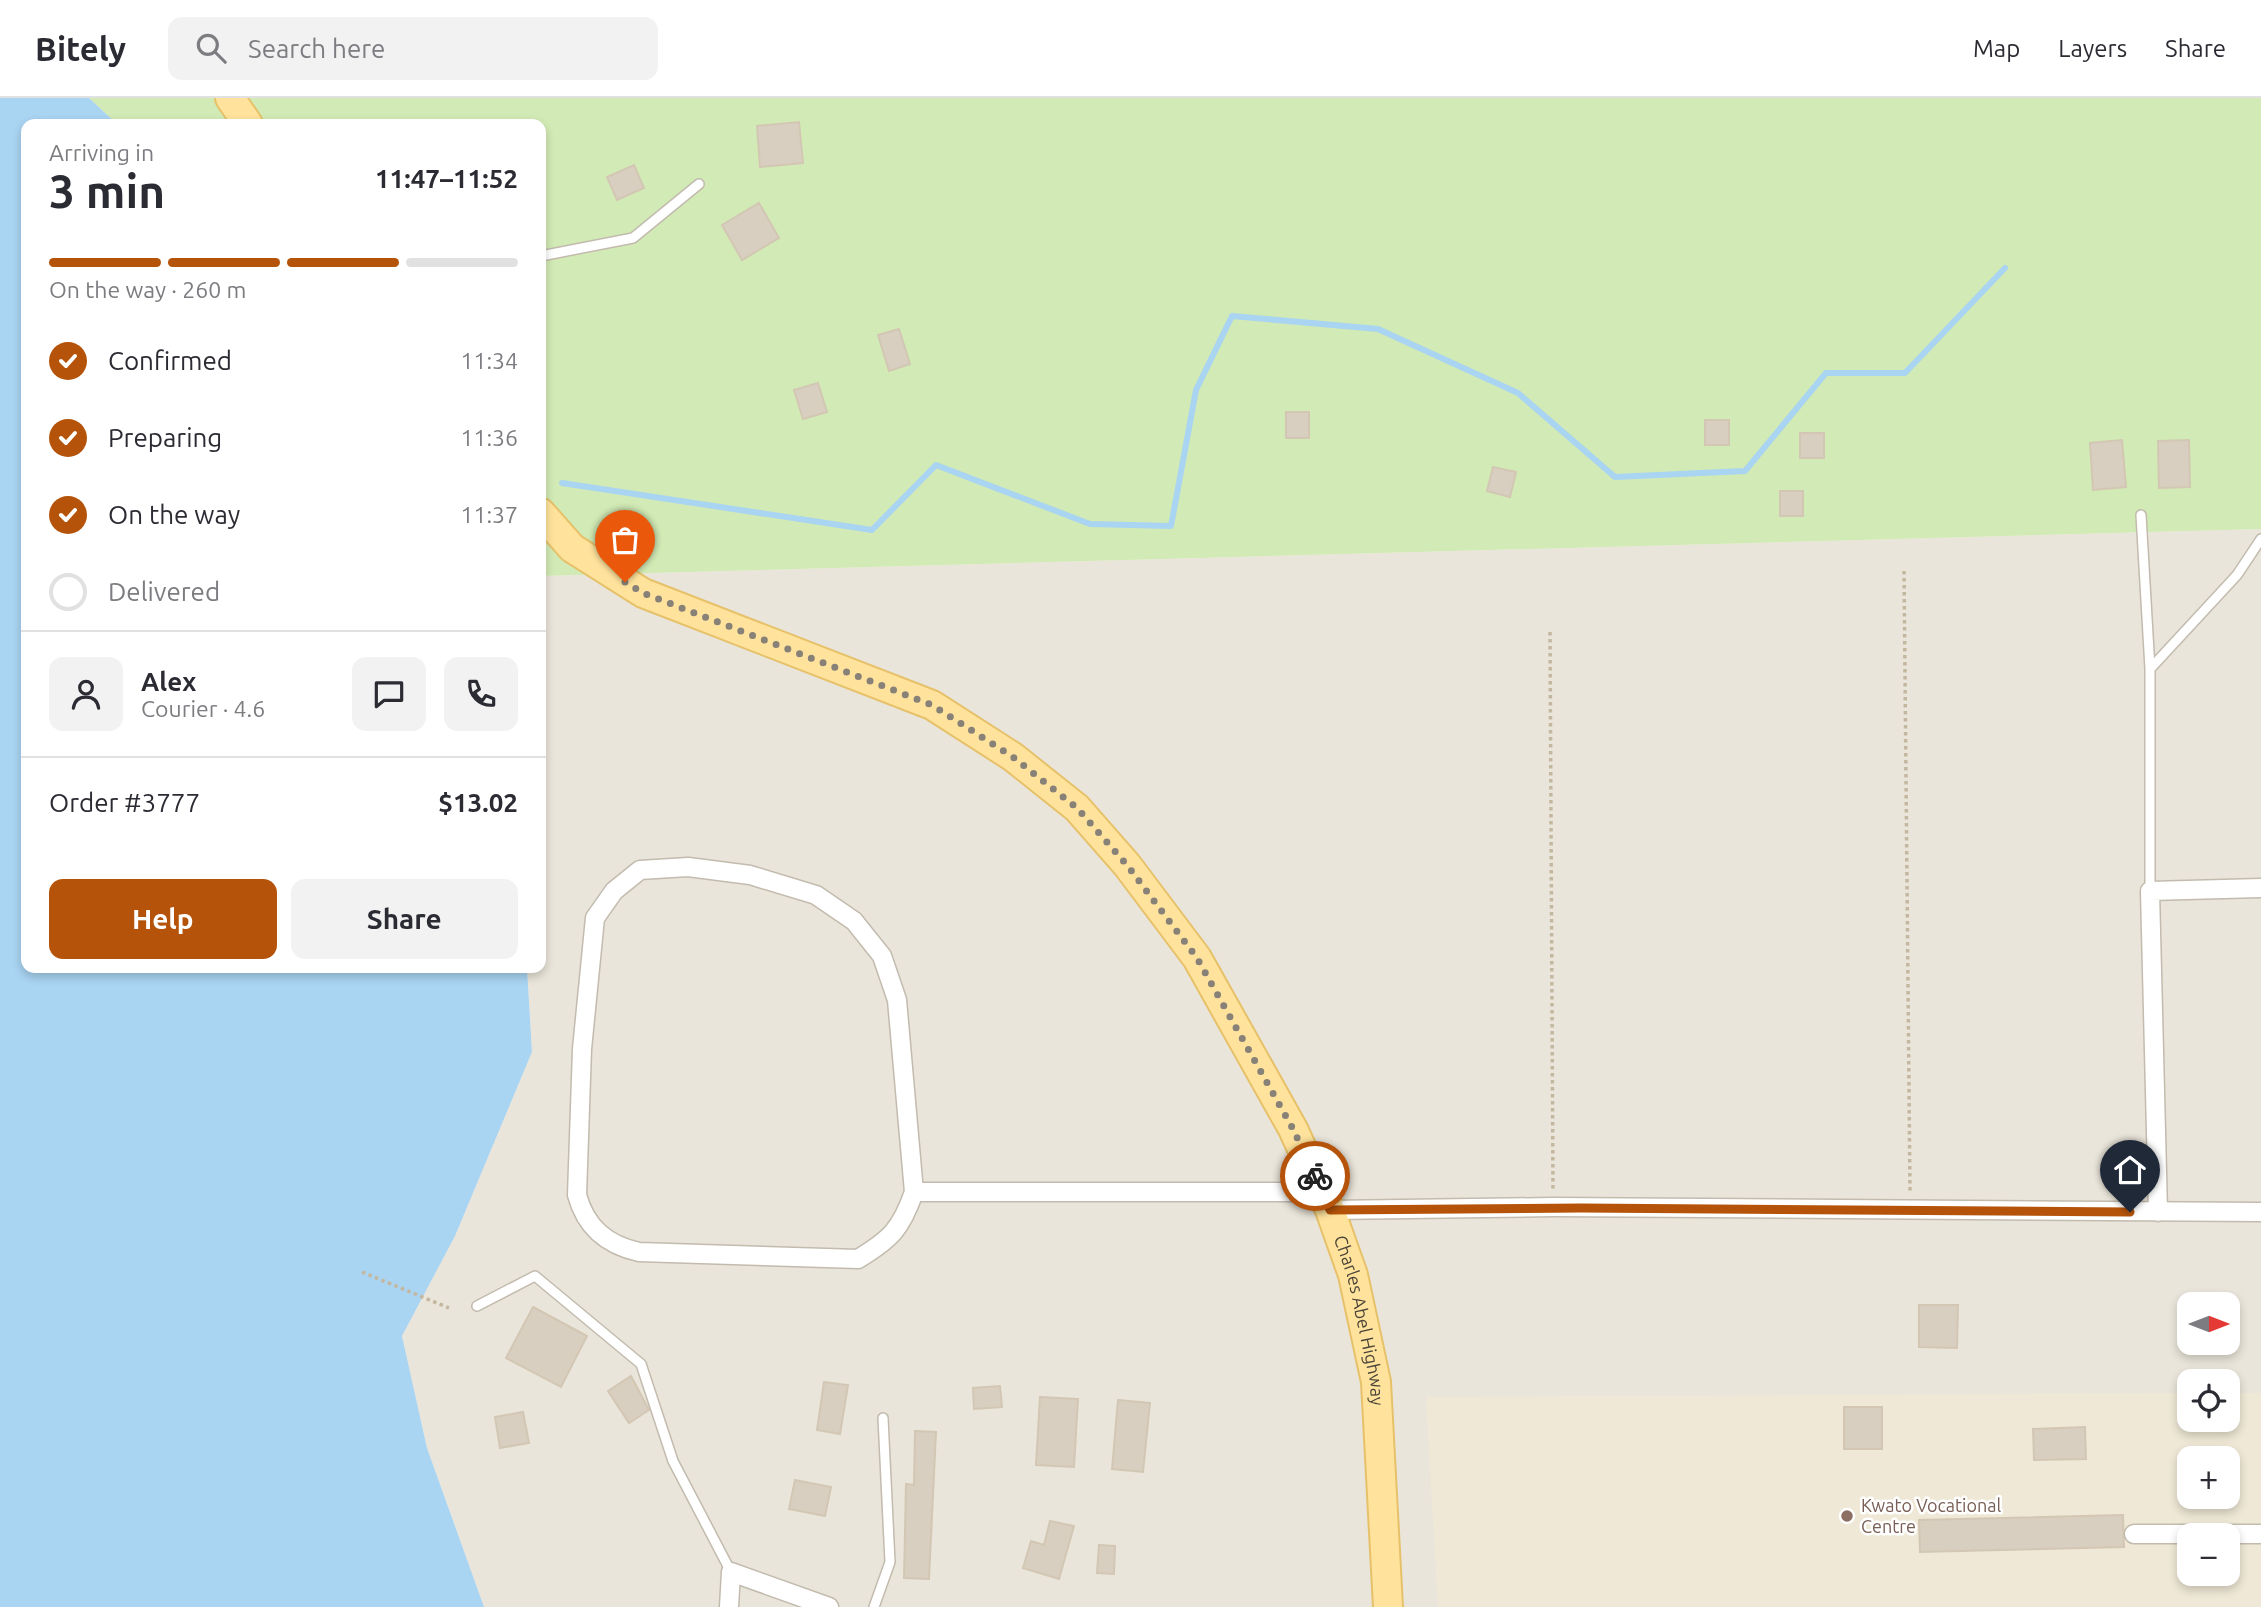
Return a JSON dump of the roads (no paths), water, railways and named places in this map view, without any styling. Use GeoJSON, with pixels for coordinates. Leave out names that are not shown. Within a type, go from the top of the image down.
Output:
{"type":"FeatureCollection","features":[{"type":"Feature","properties":{"kind":"main road"},"geometry":{"type":"LineString","coordinates":[[230,98],[245,119]]}},
{"type":"Feature","properties":{"kind":"main road","name":"Charles Abel Highway"},"geometry":{"type":"LineString","coordinates":[[546,519],[572,548],[643,593],[932,705],[1013,757],[1077,808],[1127,865],[1197,958],[1293,1129],[1326,1201],[1353,1275],[1376,1382],[1388,1607]]}},
{"type":"Feature","properties":{"kind":"street"},"geometry":{"type":"LineString","coordinates":[[688,867],[750,875],[816,895],[854,921],[882,956],[897,1000],[914,1192],[905,1219],[888,1241],[858,1259],[639,1252],[617,1247],[601,1237],[582,1213],[578,1195],[582,1049],[595,918],[614,891],[640,870],[688,867]]}},
{"type":"Feature","properties":{"kind":"street"},"geometry":{"type":"LineString","coordinates":[[2158,1212],[2150,891],[2261,888]]}},
{"type":"Feature","properties":{"kind":"street"},"geometry":{"type":"LineString","coordinates":[[914,1192],[1554,1208],[2261,1212]]}},
{"type":"Feature","properties":{"kind":"street"},"geometry":{"type":"LineString","coordinates":[[2134,1534],[2261,1534]]}},
{"type":"Feature","properties":{"kind":"street"},"geometry":{"type":"LineString","coordinates":[[729,1607],[731,1572],[829,1607]]}},
{"type":"Feature","properties":{"kind":"lane"},"geometry":{"type":"LineString","coordinates":[[546,255],[633,238],[699,184]]}},
{"type":"Feature","properties":{"kind":"lane"},"geometry":{"type":"LineString","coordinates":[[2141,515],[2150,669],[2150,891]]}},
{"type":"Feature","properties":{"kind":"lane"},"geometry":{"type":"LineString","coordinates":[[2150,669],[2237,575],[2261,539]]}},
{"type":"Feature","properties":{"kind":"lane"},"geometry":{"type":"LineString","coordinates":[[477,1306],[535,1276],[641,1364],[673,1461],[731,1572]]}},
{"type":"Feature","properties":{"kind":"lane"},"geometry":{"type":"LineString","coordinates":[[874,1607],[890,1562],[883,1418]]}},
{"type":"Feature","properties":{"kind":"water"},"geometry":{"type":"Polygon","coordinates":[[[0,98],[89,98],[112,119],[21,119],[21,973],[527,973],[532,1052],[455,1236],[402,1336],[427,1448],[484,1607],[0,1607],[0,98]]]}},
{"type":"Feature","properties":{"kind":"waterway"},"geometry":{"type":"LineString","coordinates":[[562,483],[872,530],[936,465],[1090,524],[1171,526],[1196,390],[1232,316],[1378,329],[1518,393],[1615,477],[1745,471],[1826,373],[1905,373],[2005,268]]}},
{"type":"Feature","properties":{"kind":"place","name":"Kwato Vocational Centre"},"geometry":{"type":"Point","coordinates":[1847,1516]}}]}
